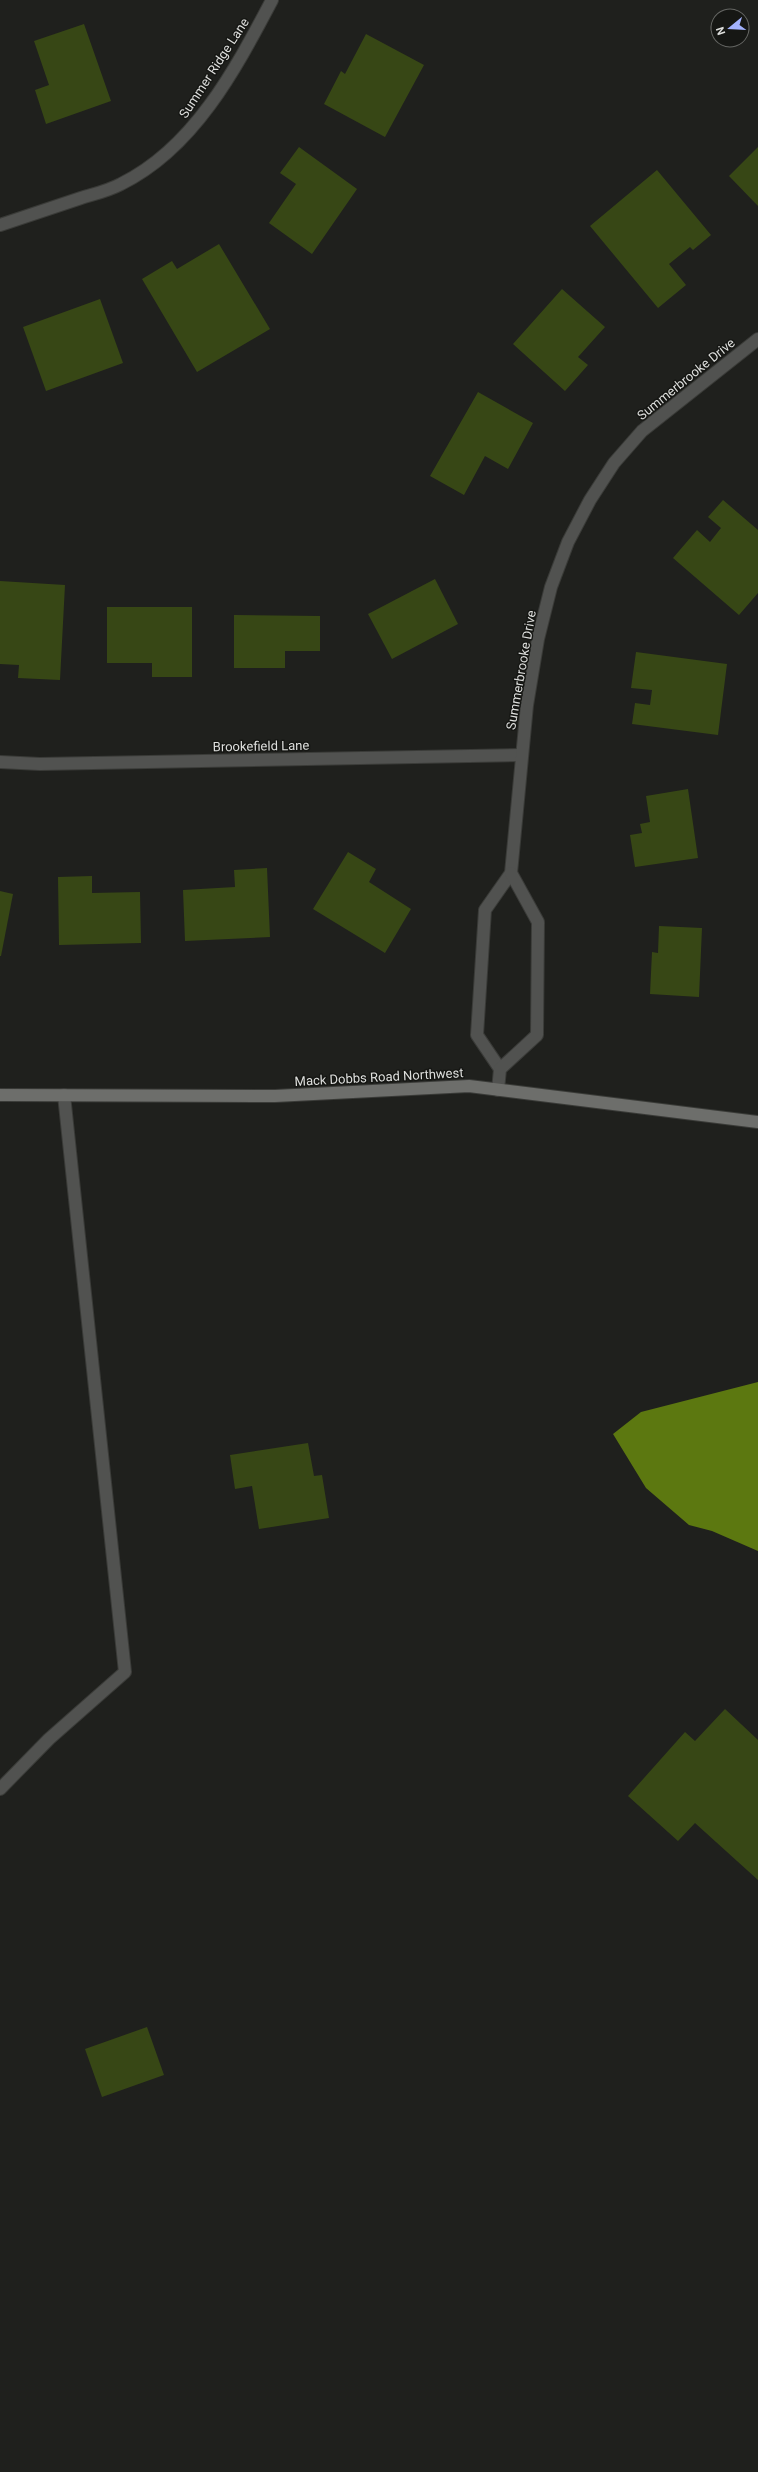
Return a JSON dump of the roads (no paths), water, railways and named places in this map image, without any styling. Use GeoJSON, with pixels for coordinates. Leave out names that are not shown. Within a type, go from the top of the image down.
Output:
{"type":"FeatureCollection","features":[{"type":"Feature","properties":{"kind":"street","name":"Summer Ridge Lane"},"geometry":{"type":"LineString","coordinates":[[0,225],[120,185],[159,160],[181,140],[202,116],[248,44],[272,0]]}},
{"type":"Feature","properties":{"kind":"street","name":"Summerbrooke Drive"},"geometry":{"type":"LineString","coordinates":[[500,1069],[477,1035],[485,910],[511,872],[522,755],[538,640],[551,587],[568,542],[590,500],[614,464],[642,431],[758,339]]}},
{"type":"Feature","properties":{"kind":"street","name":"Brookefield Lane"},"geometry":{"type":"LineString","coordinates":[[0,762],[40,764],[522,755]]}},
{"type":"Feature","properties":{"kind":"street"},"geometry":{"type":"LineString","coordinates":[[498,1090],[500,1069],[537,1036],[538,922],[511,872]]}},
{"type":"Feature","properties":{"kind":"street","name":"Mack Dobbs Road Northwest"},"geometry":{"type":"LineString","coordinates":[[0,1095],[275,1096],[470,1086],[758,1122]]}},
{"type":"Feature","properties":{"kind":"street"},"geometry":{"type":"LineString","coordinates":[[0,1789],[50,1739],[126,1672],[64,1095]]}}]}
